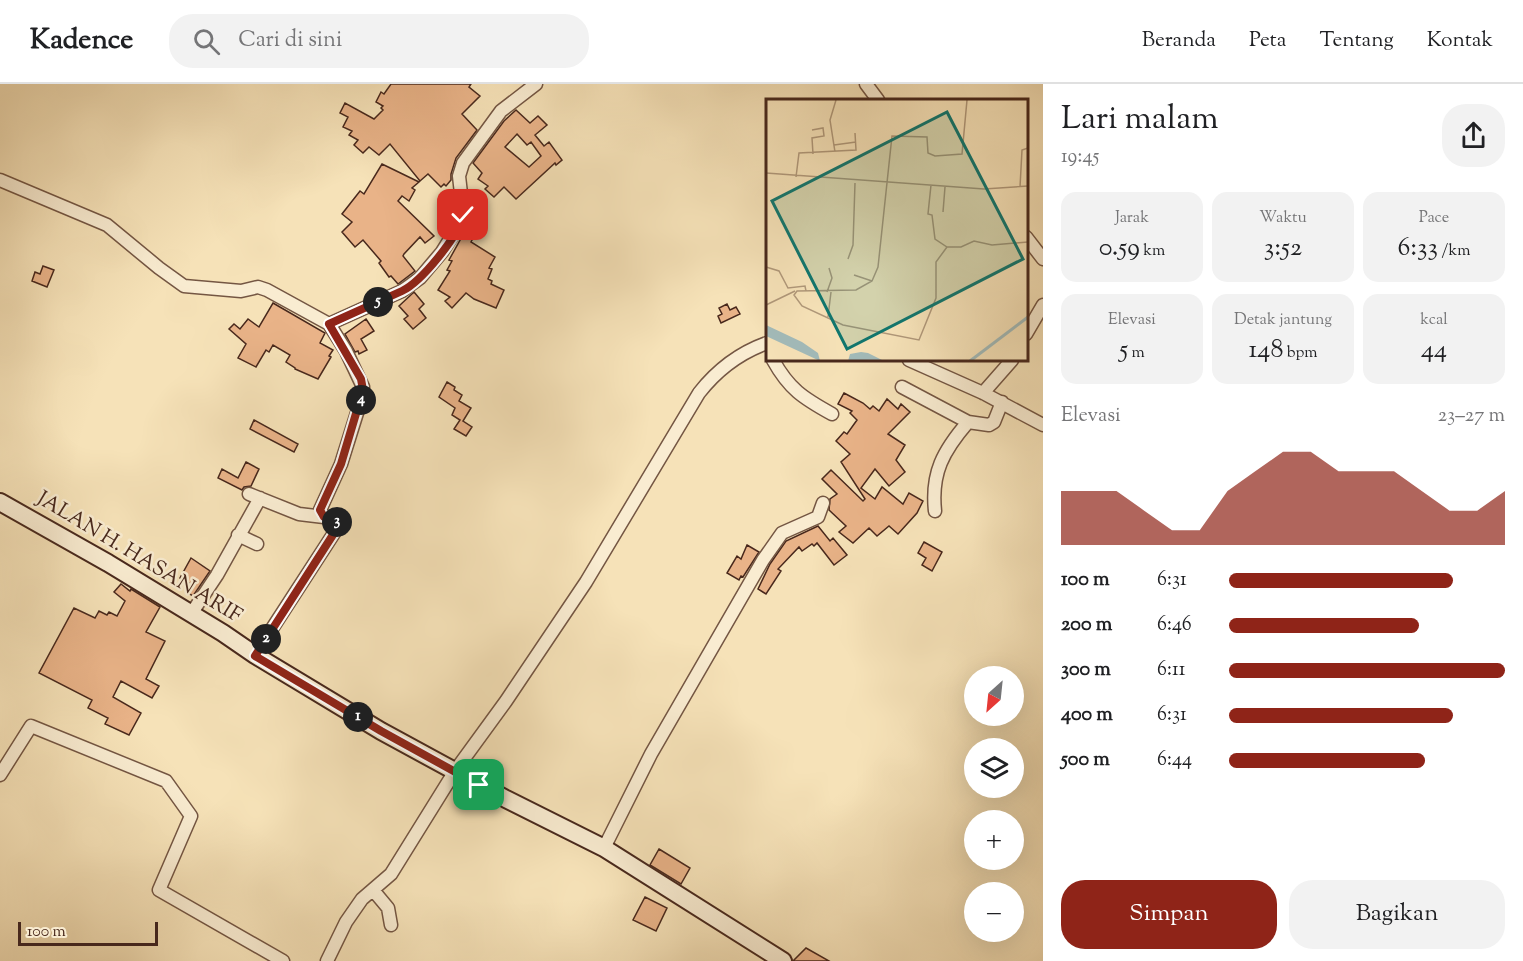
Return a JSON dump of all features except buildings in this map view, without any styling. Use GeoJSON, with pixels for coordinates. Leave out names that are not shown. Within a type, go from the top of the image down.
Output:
{"type":"FeatureCollection","features":[{"type":"Feature","properties":{"kind":"main road","name":"JALAN H. HASAN ARIF"},"geometry":{"type":"LineString","coordinates":[[0,502],[108,563],[255,656],[381,731],[479,785],[604,848],[783,961]]}},
{"type":"Feature","properties":{"kind":"street"},"geometry":{"type":"LineString","coordinates":[[329,324],[402,291],[420,278],[442,252],[462,220],[459,176],[463,163],[501,111],[536,84]]}},
{"type":"Feature","properties":{"kind":"street"},"geometry":{"type":"LineString","coordinates":[[866,84],[877,99]]}},
{"type":"Feature","properties":{"kind":"street"},"geometry":{"type":"LineString","coordinates":[[0,180],[107,225],[184,286],[241,291],[263,288],[329,324],[361,379],[363,393],[341,464],[320,510],[324,517]]}},
{"type":"Feature","properties":{"kind":"street"},"geometry":{"type":"LineString","coordinates":[[1028,240],[1043,259]]}},
{"type":"Feature","properties":{"kind":"street"},"geometry":{"type":"LineString","coordinates":[[1028,331],[1043,305]]}},
{"type":"Feature","properties":{"kind":"street"},"geometry":{"type":"LineString","coordinates":[[327,961],[346,922],[362,899],[391,874],[586,582],[699,393],[718,372],[743,353],[766,346]]}},
{"type":"Feature","properties":{"kind":"street"},"geometry":{"type":"LineString","coordinates":[[913,362],[983,393],[1001,406],[1043,425]]}},
{"type":"Feature","properties":{"kind":"street"},"geometry":{"type":"LineString","coordinates":[[983,393],[1010,362]]}},
{"type":"Feature","properties":{"kind":"street"},"geometry":{"type":"LineString","coordinates":[[774,363],[786,382],[831,414]]}},
{"type":"Feature","properties":{"kind":"street"},"geometry":{"type":"LineString","coordinates":[[902,387],[968,422],[989,425],[1001,406]]}},
{"type":"Feature","properties":{"kind":"street"},"geometry":{"type":"LineString","coordinates":[[935,511],[936,472],[945,454],[968,422]]}},
{"type":"Feature","properties":{"kind":"street"},"geometry":{"type":"LineString","coordinates":[[191,614],[217,575],[238,535],[254,496],[299,514],[324,517],[337,522],[338,527],[255,656]]}},
{"type":"Feature","properties":{"kind":"street"},"geometry":{"type":"LineString","coordinates":[[604,848],[651,754],[763,560],[782,533],[818,516],[823,503]]}},
{"type":"Feature","properties":{"kind":"street"},"geometry":{"type":"LineString","coordinates":[[238,535],[257,544]]}},
{"type":"Feature","properties":{"kind":"street"},"geometry":{"type":"LineString","coordinates":[[0,775],[31,726],[166,781],[191,816],[159,890],[283,961]]}},
{"type":"Feature","properties":{"kind":"street"},"geometry":{"type":"LineString","coordinates":[[373,890],[388,908],[391,925]]}},
{"type":"Feature","properties":{"kind":"route"},"geometry":{"type":"LineString","coordinates":[[463,215],[460,224],[442,252],[414,284],[329,324],[361,379],[363,390],[341,464],[320,510],[324,517],[337,522],[338,527],[255,656],[381,731],[479,785]]}}]}
